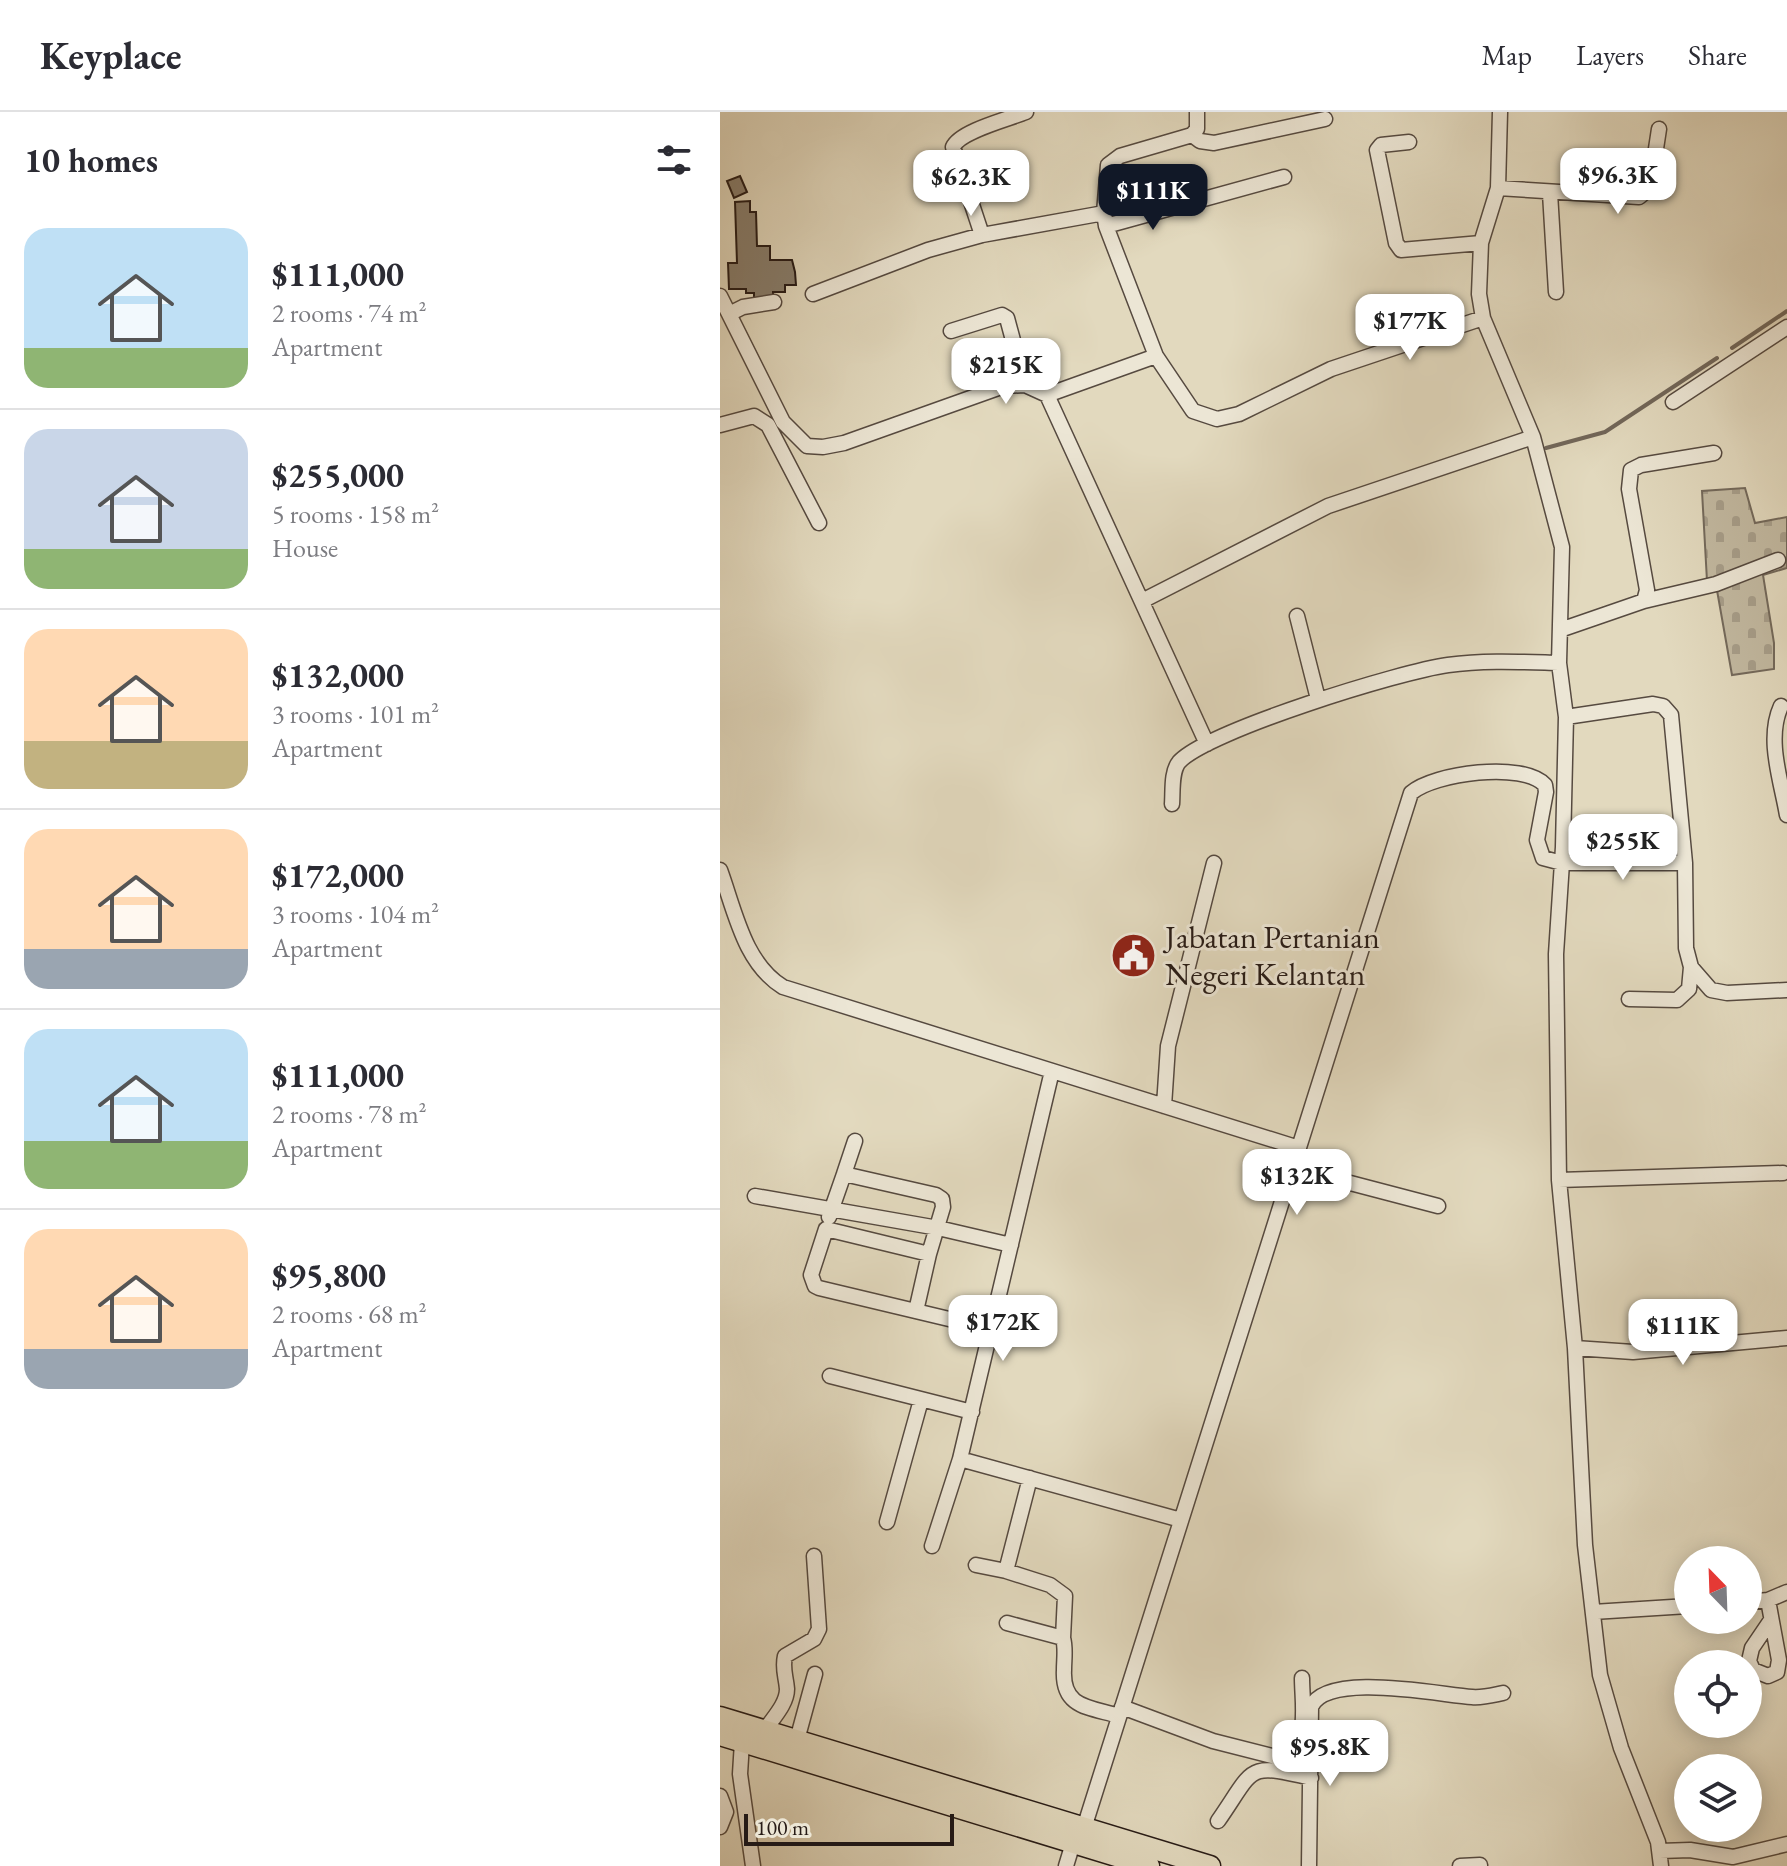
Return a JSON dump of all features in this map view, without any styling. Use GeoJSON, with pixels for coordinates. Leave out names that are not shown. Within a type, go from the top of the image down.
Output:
{"type":"FeatureCollection","features":[{"type":"Feature","properties":{"kind":"highway"},"geometry":{"type":"LineString","coordinates":[[720,1717],[1079,1835],[1149,1866]]}},
{"type":"Feature","properties":{"kind":"highway"},"geometry":{"type":"LineString","coordinates":[[720,1735],[1079,1835],[1210,1866]]}},
{"type":"Feature","properties":{"kind":"street"},"geometry":{"type":"LineString","coordinates":[[982,235],[953,147],[956,141],[968,134],[1026,112]]}},
{"type":"Feature","properties":{"kind":"street"},"geometry":{"type":"LineString","coordinates":[[1197,112],[1199,121],[1192,135],[1113,160],[1105,171],[1105,219],[1156,356],[1193,411],[1217,419],[1239,414],[1331,369],[1483,318]]}},
{"type":"Feature","properties":{"kind":"street"},"geometry":{"type":"LineString","coordinates":[[1500,112],[1498,188],[1481,243],[1479,294],[1483,318],[1533,437],[1562,547],[1559,663],[1566,717],[1556,954],[1559,1180],[1575,1348],[1585,1545],[1600,1675],[1621,1748],[1649,1814],[1660,1859],[1690,1850],[1733,1857],[1787,1844]]}},
{"type":"Feature","properties":{"kind":"street"},"geometry":{"type":"LineString","coordinates":[[1192,135],[1200,141],[1214,143],[1325,119]]}},
{"type":"Feature","properties":{"kind":"street"},"geometry":{"type":"LineString","coordinates":[[1498,188],[1631,197],[1645,194],[1650,188],[1659,129]]}},
{"type":"Feature","properties":{"kind":"street"},"geometry":{"type":"LineString","coordinates":[[1409,142],[1381,145],[1377,150],[1401,250],[1481,243]]}},
{"type":"Feature","properties":{"kind":"street"},"geometry":{"type":"LineString","coordinates":[[813,294],[928,250],[982,235],[1105,219],[1284,177]]}},
{"type":"Feature","properties":{"kind":"street"},"geometry":{"type":"LineString","coordinates":[[1550,193],[1556,292]]}},
{"type":"Feature","properties":{"kind":"street"},"geometry":{"type":"LineString","coordinates":[[720,296],[783,422],[807,446],[844,443],[1004,386],[1025,385],[1047,395],[1207,744]]}},
{"type":"Feature","properties":{"kind":"street"},"geometry":{"type":"LineString","coordinates":[[729,314],[743,307],[774,302]]}},
{"type":"Feature","properties":{"kind":"street"},"geometry":{"type":"LineString","coordinates":[[951,331],[1002,315],[1007,318],[1025,385]]}},
{"type":"Feature","properties":{"kind":"street"},"geometry":{"type":"LineString","coordinates":[[1673,402],[1787,327]]}},
{"type":"Feature","properties":{"kind":"street"},"geometry":{"type":"LineString","coordinates":[[1047,395],[1156,356]]}},
{"type":"Feature","properties":{"kind":"street"},"geometry":{"type":"LineString","coordinates":[[720,425],[754,416],[768,425],[819,523]]}},
{"type":"Feature","properties":{"kind":"street"},"geometry":{"type":"LineString","coordinates":[[1142,601],[1328,506],[1533,437]]}},
{"type":"Feature","properties":{"kind":"street"},"geometry":{"type":"LineString","coordinates":[[1644,601],[1647,590],[1629,489],[1631,470],[1641,465],[1714,453]]}},
{"type":"Feature","properties":{"kind":"street"},"geometry":{"type":"LineString","coordinates":[[1560,630],[1644,601],[1716,584],[1778,560]]}},
{"type":"Feature","properties":{"kind":"street"},"geometry":{"type":"LineString","coordinates":[[1297,616],[1318,699]]}},
{"type":"Feature","properties":{"kind":"street"},"geometry":{"type":"LineString","coordinates":[[1172,804],[1175,770],[1182,759],[1207,744],[1318,699],[1446,665],[1559,663]]}},
{"type":"Feature","properties":{"kind":"street"},"geometry":{"type":"LineString","coordinates":[[1566,717],[1653,704],[1663,706],[1671,715],[1685,863],[1686,948],[1691,967],[1689,989],[1677,1000],[1629,999]]}},
{"type":"Feature","properties":{"kind":"street"},"geometry":{"type":"LineString","coordinates":[[1781,706],[1775,719],[1774,739],[1787,815]]}},
{"type":"Feature","properties":{"kind":"street"},"geometry":{"type":"LineString","coordinates":[[1066,1866],[1121,1712],[1413,790],[1483,771],[1542,781],[1546,792],[1537,847],[1543,858],[1562,863],[1685,863]]}},
{"type":"Feature","properties":{"kind":"street"},"geometry":{"type":"LineString","coordinates":[[1164,1106],[1168,1046],[1214,863]]}},
{"type":"Feature","properties":{"kind":"street"},"geometry":{"type":"LineString","coordinates":[[720,870],[752,956],[768,978],[783,987],[1299,1148]]}},
{"type":"Feature","properties":{"kind":"street"},"geometry":{"type":"LineString","coordinates":[[1691,967],[1711,990],[1727,993],[1787,990]]}},
{"type":"Feature","properties":{"kind":"street"},"geometry":{"type":"LineString","coordinates":[[932,1546],[972,1412],[1052,1071]]}},
{"type":"Feature","properties":{"kind":"street"},"geometry":{"type":"LineString","coordinates":[[855,1141],[811,1275],[815,1286],[991,1329]]}},
{"type":"Feature","properties":{"kind":"street"},"geometry":{"type":"LineString","coordinates":[[1293,1168],[1438,1206]]}},
{"type":"Feature","properties":{"kind":"street"},"geometry":{"type":"LineString","coordinates":[[1559,1180],[1783,1173]]}},
{"type":"Feature","properties":{"kind":"street"},"geometry":{"type":"LineString","coordinates":[[844,1174],[939,1196],[944,1203],[916,1311]]}},
{"type":"Feature","properties":{"kind":"street"},"geometry":{"type":"LineString","coordinates":[[755,1196],[938,1228],[1011,1245]]}},
{"type":"Feature","properties":{"kind":"street"},"geometry":{"type":"LineString","coordinates":[[826,1229],[929,1254]]}},
{"type":"Feature","properties":{"kind":"street"},"geometry":{"type":"LineString","coordinates":[[1575,1348],[1633,1352],[1787,1338]]}},
{"type":"Feature","properties":{"kind":"street"},"geometry":{"type":"LineString","coordinates":[[830,1376],[972,1412]]}},
{"type":"Feature","properties":{"kind":"street"},"geometry":{"type":"LineString","coordinates":[[887,1522],[921,1400]]}},
{"type":"Feature","properties":{"kind":"street"},"geometry":{"type":"LineString","coordinates":[[960,1459],[1181,1520]]}},
{"type":"Feature","properties":{"kind":"street"},"geometry":{"type":"LineString","coordinates":[[1006,1571],[1030,1478]]}},
{"type":"Feature","properties":{"kind":"street"},"geometry":{"type":"LineString","coordinates":[[765,1730],[785,1701],[787,1687],[781,1671],[785,1656],[814,1639],[819,1629],[814,1556]]}},
{"type":"Feature","properties":{"kind":"street"},"geometry":{"type":"LineString","coordinates":[[976,1565],[1050,1585],[1065,1596],[1063,1685],[1067,1696],[1075,1702],[1121,1712],[1280,1758],[1291,1754],[1301,1742],[1302,1678]]}},
{"type":"Feature","properties":{"kind":"street"},"geometry":{"type":"LineString","coordinates":[[1762,1601],[1787,1592]]}},
{"type":"Feature","properties":{"kind":"street"},"geometry":{"type":"LineString","coordinates":[[1768,1600],[1771,1620]]}},
{"type":"Feature","properties":{"kind":"street"},"geometry":{"type":"LineString","coordinates":[[1593,1612],[1674,1607]]}},
{"type":"Feature","properties":{"kind":"street"},"geometry":{"type":"LineString","coordinates":[[1007,1623],[1063,1638]]}},
{"type":"Feature","properties":{"kind":"street"},"geometry":{"type":"LineString","coordinates":[[797,1740],[815,1674]]}},
{"type":"Feature","properties":{"kind":"street"},"geometry":{"type":"LineString","coordinates":[[1309,1866],[1311,1707],[1324,1694],[1406,1687],[1471,1697],[1503,1693]]}},
{"type":"Feature","properties":{"kind":"street"},"geometry":{"type":"LineString","coordinates":[[742,1742],[740,1774],[753,1866]]}},
{"type":"Feature","properties":{"kind":"street"},"geometry":{"type":"LineString","coordinates":[[1218,1821],[1255,1771],[1267,1768],[1311,1778]]}},
{"type":"Feature","properties":{"kind":"street"},"geometry":{"type":"LineString","coordinates":[[720,1796],[726,1812],[720,1827]]}},
{"type":"Feature","properties":{"kind":"street"},"geometry":{"type":"LineString","coordinates":[[1460,1866],[1480,1865]]}},
{"type":"Feature","properties":{"kind":"green space"},"geometry":{"type":"Polygon","coordinates":[[[1745,488],[1755,523],[1787,517],[1787,568],[1763,575],[1774,643],[1774,669],[1732,675],[1715,579],[1707,581],[1702,491],[1745,488]]]}},
{"type":"Feature","properties":{"kind":"building"},"geometry":{"type":"Polygon","coordinates":[[[740,176],[747,192],[734,198],[727,181],[740,176]]]}},
{"type":"Feature","properties":{"kind":"building"},"geometry":{"type":"Polygon","coordinates":[[[750,201],[750,212],[756,212],[757,246],[770,246],[770,260],[792,260],[795,272],[796,285],[785,285],[785,292],[773,292],[773,300],[754,300],[754,293],[746,293],[746,289],[729,289],[728,263],[737,263],[735,202],[750,201]]]}},
{"type":"Feature","properties":{"kind":"waterway"},"geometry":{"type":"LineString","coordinates":[[1732,348],[1787,311]]}},
{"type":"Feature","properties":{"kind":"waterway"},"geometry":{"type":"LineString","coordinates":[[1546,448],[1605,432],[1717,358]]}},
{"type":"Feature","properties":{"kind":"place","name":"Jabatan Pertanian Negeri Kelantan"},"geometry":{"type":"Point","coordinates":[1134,955]}}]}
